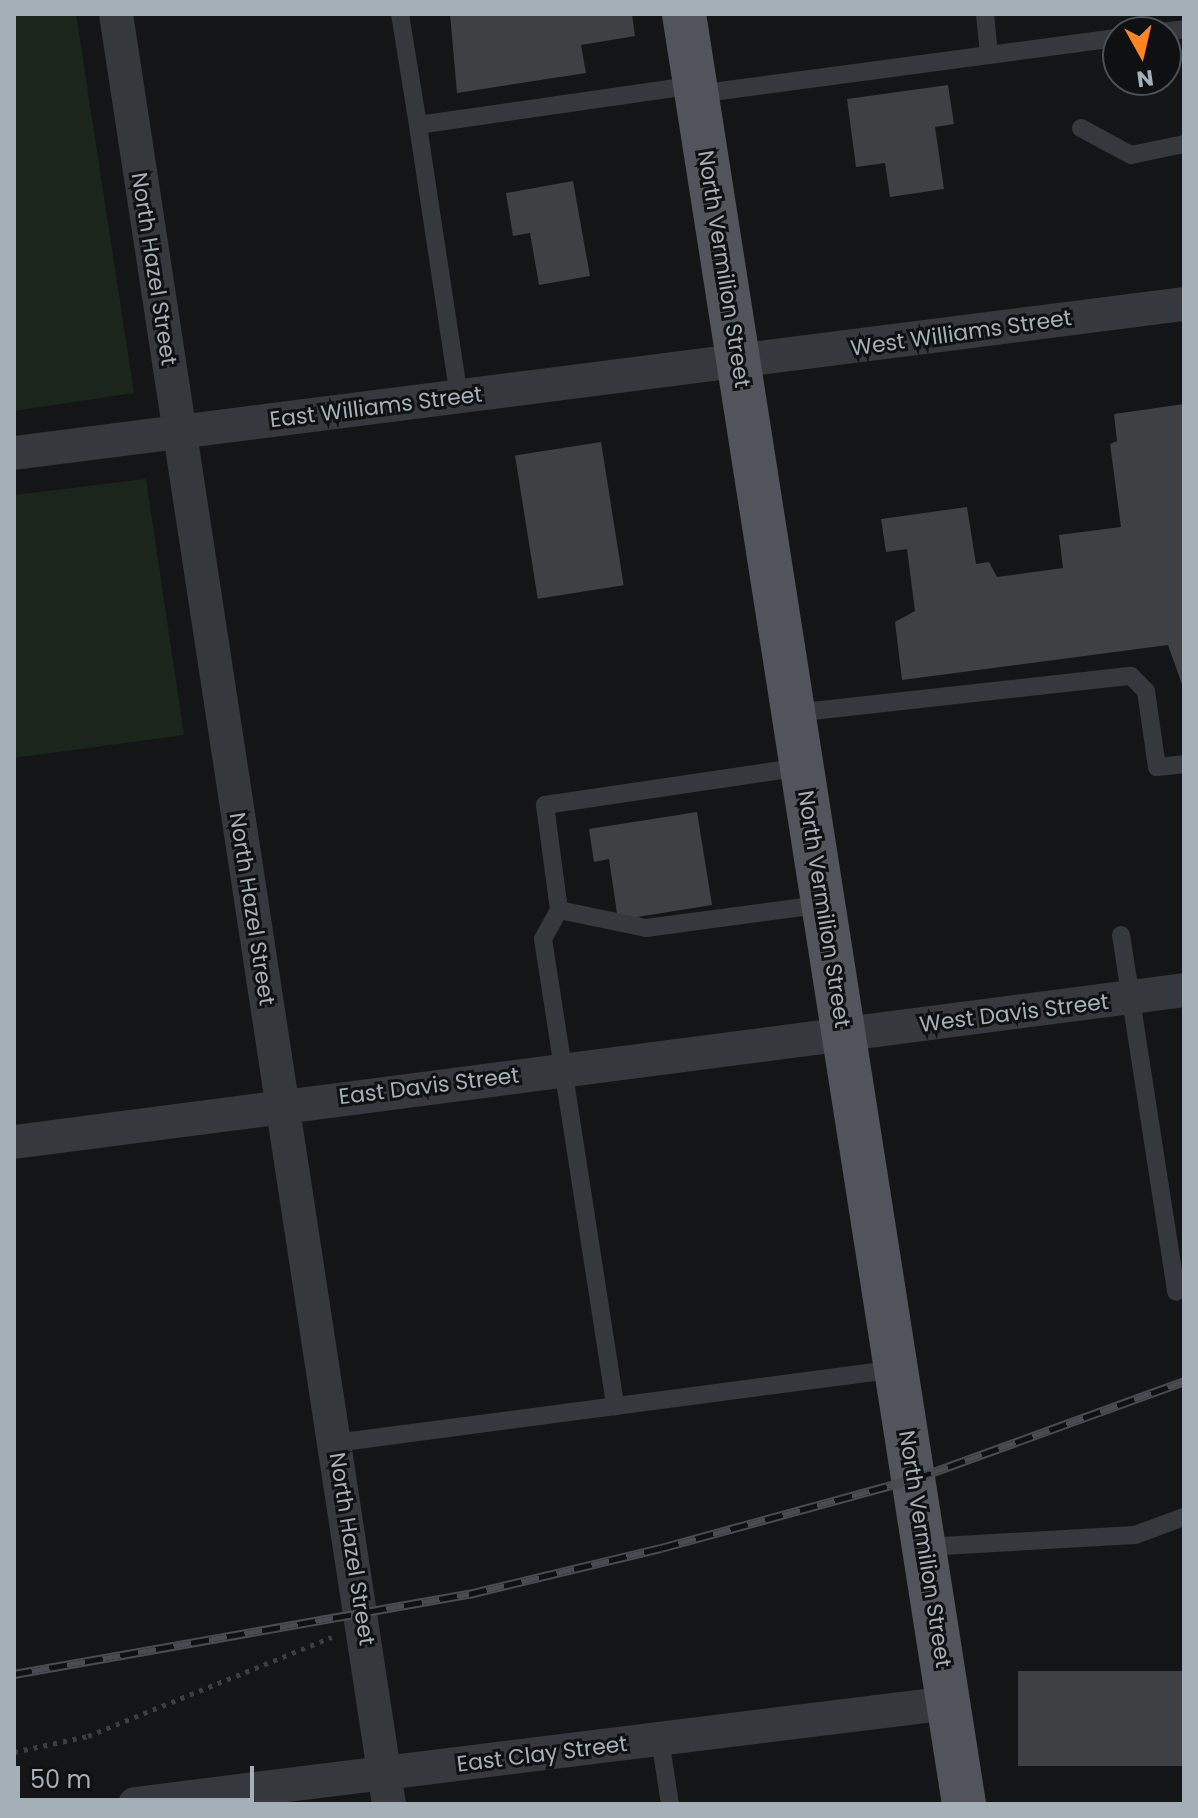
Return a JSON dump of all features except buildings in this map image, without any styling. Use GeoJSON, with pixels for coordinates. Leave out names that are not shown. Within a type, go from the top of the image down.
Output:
{"type":"FeatureCollection","features":[{"type":"Feature","properties":{"kind":"main road","name":"North Vermilion Street"},"geometry":{"type":"LineString","coordinates":[[684,14],[964,1804]]}},
{"type":"Feature","properties":{"kind":"street","name":"North Hazel Street"},"geometry":{"type":"LineString","coordinates":[[116,14],[364,1625],[386,1789]]}},
{"type":"Feature","properties":{"kind":"street","name":"West Williams Street"},"geometry":{"type":"LineString","coordinates":[[739,363],[1184,304]]}},
{"type":"Feature","properties":{"kind":"street","name":"East Williams Street"},"geometry":{"type":"LineString","coordinates":[[14,453],[178,430],[739,363]]}},
{"type":"Feature","properties":{"kind":"street","name":"West Davis Street"},"geometry":{"type":"LineString","coordinates":[[844,1035],[1184,990]]}},
{"type":"Feature","properties":{"kind":"street","name":"East Davis Street"},"geometry":{"type":"LineString","coordinates":[[14,1142],[561,1069],[844,1035]]}},
{"type":"Feature","properties":{"kind":"street","name":"East Clay Street"},"geometry":{"type":"LineString","coordinates":[[135,1804],[386,1789],[660,1739],[949,1703]]}},
{"type":"Feature","properties":{"kind":"lane"},"geometry":{"type":"LineString","coordinates":[[400,14],[459,397]]}},
{"type":"Feature","properties":{"kind":"lane"},"geometry":{"type":"LineString","coordinates":[[985,14],[989,55]]}},
{"type":"Feature","properties":{"kind":"lane"},"geometry":{"type":"LineString","coordinates":[[418,125],[1102,40]]}},
{"type":"Feature","properties":{"kind":"lane"},"geometry":{"type":"LineString","coordinates":[[1081,128],[1131,155],[1184,144]]}},
{"type":"Feature","properties":{"kind":"lane"},"geometry":{"type":"LineString","coordinates":[[794,713],[1131,676],[1146,691],[1157,767],[1184,764]]}},
{"type":"Feature","properties":{"kind":"lane"},"geometry":{"type":"LineString","coordinates":[[615,1406],[543,939],[559,910],[545,805],[802,767]]}},
{"type":"Feature","properties":{"kind":"lane"},"geometry":{"type":"LineString","coordinates":[[559,910],[646,928],[825,904]]}},
{"type":"Feature","properties":{"kind":"lane"},"geometry":{"type":"LineString","coordinates":[[1121,935],[1176,1292]]}},
{"type":"Feature","properties":{"kind":"lane"},"geometry":{"type":"LineString","coordinates":[[335,1443],[897,1369]]}},
{"type":"Feature","properties":{"kind":"lane"},"geometry":{"type":"LineString","coordinates":[[925,1547],[1135,1535],[1184,1517]]}},
{"type":"Feature","properties":{"kind":"lane"},"geometry":{"type":"LineString","coordinates":[[660,1739],[674,1802]]}},
{"type":"Feature","properties":{"kind":"path"},"geometry":{"type":"LineString","coordinates":[[14,1752],[88,1736],[364,1625]]}},
{"type":"Feature","properties":{"kind":"shaded area"},"geometry":{"type":"Polygon","coordinates":[[[14,14],[76,14],[134,393],[14,411],[14,14]]]}},
{"type":"Feature","properties":{"kind":"shaded area"},"geometry":{"type":"Polygon","coordinates":[[[146,479],[184,735],[14,758],[14,495],[146,479]]]}},
{"type":"Feature","properties":{"kind":"railway"},"geometry":{"type":"LineString","coordinates":[[14,1674],[469,1594],[661,1548],[914,1479],[1184,1381]]}}]}
